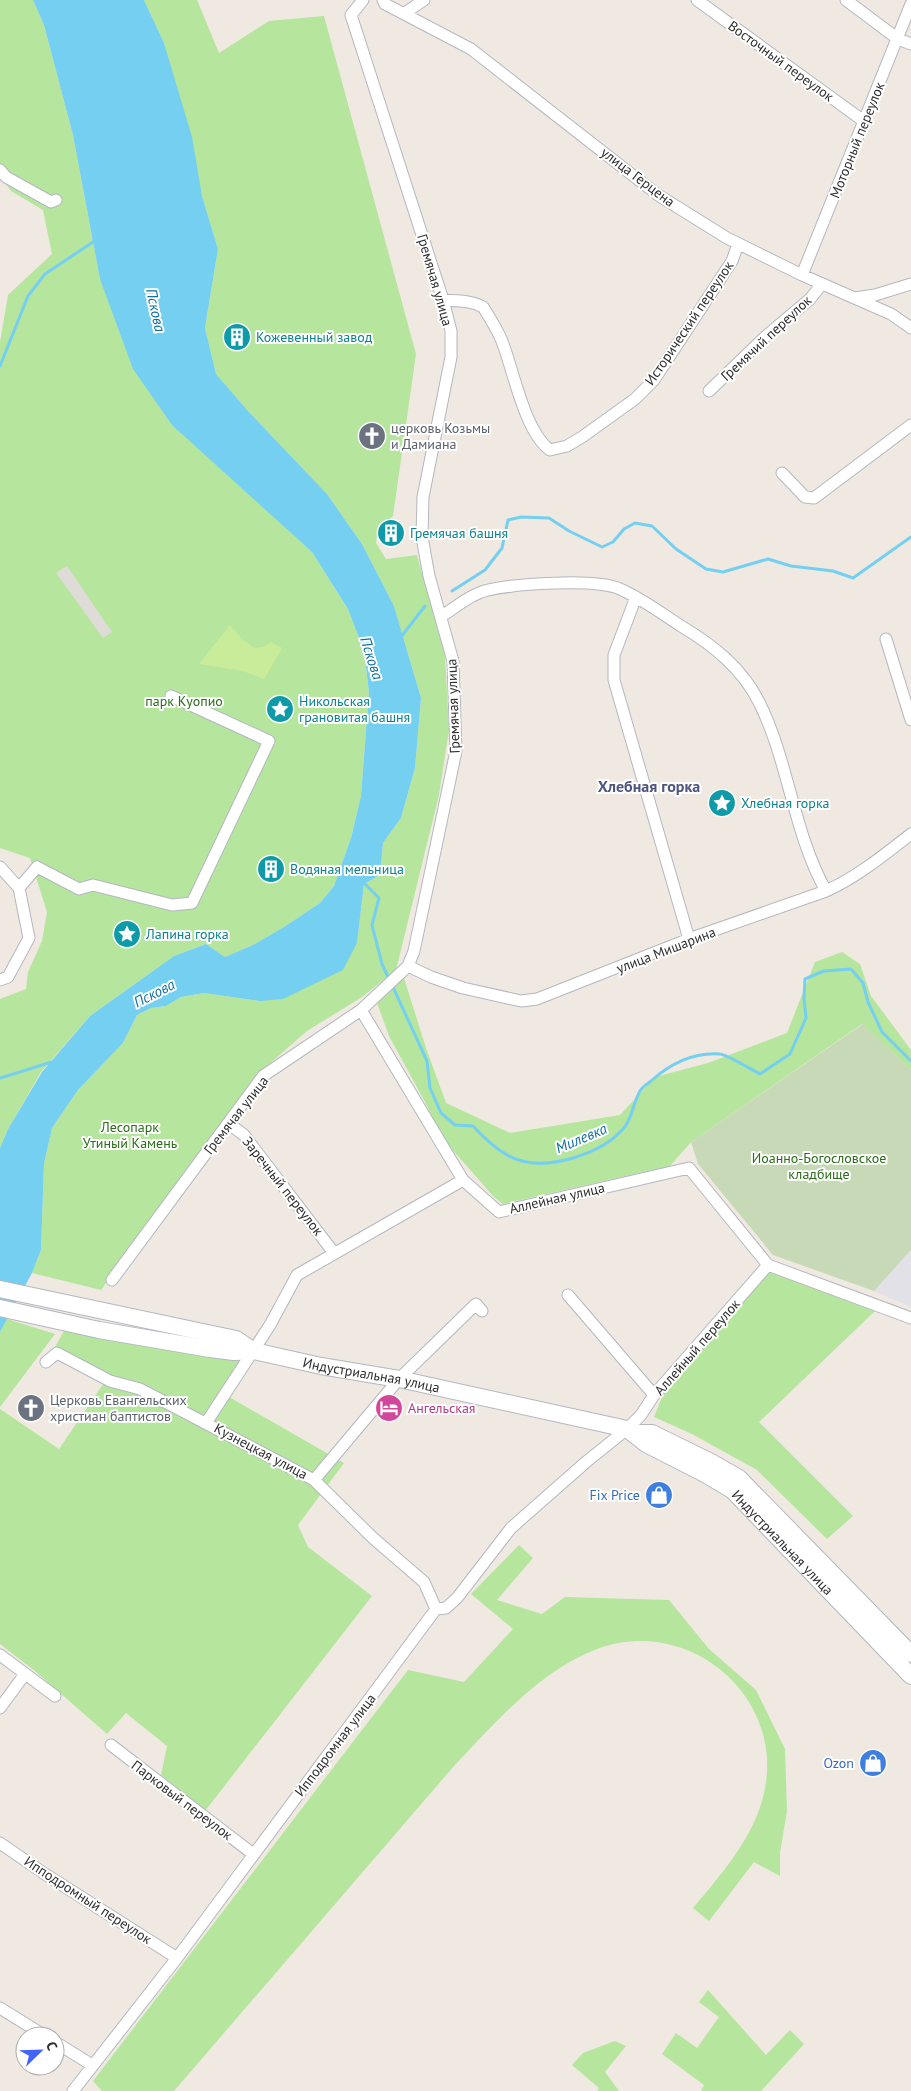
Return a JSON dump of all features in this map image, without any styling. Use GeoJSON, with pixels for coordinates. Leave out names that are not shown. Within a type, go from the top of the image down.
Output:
{"type":"FeatureCollection","features":[{"type":"Feature","properties":{"kind":"street","name":"Гремячая улица"},"geometry":{"type":"LineString","coordinates":[[112,1280],[263,1076],[361,1010],[404,970],[414,951],[456,751],[453,661],[441,612],[429,576],[422,537],[424,497],[451,357],[451,331],[443,300],[351,15],[363,0]]}},
{"type":"Feature","properties":{"kind":"street"},"geometry":{"type":"LineString","coordinates":[[406,13],[424,0]]}},
{"type":"Feature","properties":{"kind":"street","name":"Восточный переулок"},"geometry":{"type":"LineString","coordinates":[[697,0],[864,122]]}},
{"type":"Feature","properties":{"kind":"street"},"geometry":{"type":"LineString","coordinates":[[846,0],[898,39],[911,44]]}},
{"type":"Feature","properties":{"kind":"street","name":"улица Герцена"},"geometry":{"type":"LineString","coordinates":[[385,1],[471,49],[658,195],[738,244],[802,275],[891,314],[911,326]]}},
{"type":"Feature","properties":{"kind":"street","name":"Моторный переулок"},"geometry":{"type":"LineString","coordinates":[[802,275],[911,4]]}},
{"type":"Feature","properties":{"kind":"street"},"geometry":{"type":"LineString","coordinates":[[0,170],[6,177],[51,202],[56,200]]}},
{"type":"Feature","properties":{"kind":"street","name":"Исторический переулок"},"geometry":{"type":"LineString","coordinates":[[443,300],[472,302],[483,307],[503,343],[516,390],[538,439],[550,450],[557,450],[567,446],[635,399],[654,380],[732,261],[738,244]]}},
{"type":"Feature","properties":{"kind":"street","name":"Гремячий переулок"},"geometry":{"type":"LineString","coordinates":[[709,391],[765,337],[810,299],[822,284]]}},
{"type":"Feature","properties":{"kind":"street"},"geometry":{"type":"LineString","coordinates":[[853,298],[875,295],[911,284]]}},
{"type":"Feature","properties":{"kind":"street"},"geometry":{"type":"LineString","coordinates":[[782,473],[801,494],[809,499],[814,498],[911,425]]}},
{"type":"Feature","properties":{"kind":"street"},"geometry":{"type":"LineString","coordinates":[[441,612],[487,590],[538,584],[601,584],[619,588],[698,636],[722,655],[742,675],[753,692],[771,728],[803,840],[814,870],[826,892]]}},
{"type":"Feature","properties":{"kind":"street"},"geometry":{"type":"LineString","coordinates":[[636,598],[614,655],[614,680],[689,939]]}},
{"type":"Feature","properties":{"kind":"street"},"geometry":{"type":"LineString","coordinates":[[886,639],[911,720]]}},
{"type":"Feature","properties":{"kind":"street"},"geometry":{"type":"LineString","coordinates":[[19,888],[37,867],[79,889],[93,885],[172,905],[192,902],[269,741],[172,696]]}},
{"type":"Feature","properties":{"kind":"street","name":"улица Мишарина"},"geometry":{"type":"LineString","coordinates":[[404,970],[463,988],[521,1001],[537,999],[564,990],[689,939],[826,892],[880,859],[911,834]]}},
{"type":"Feature","properties":{"kind":"street"},"geometry":{"type":"LineString","coordinates":[[0,867],[19,888],[29,938],[8,977],[0,980]]}},
{"type":"Feature","properties":{"kind":"street"},"geometry":{"type":"LineString","coordinates":[[206,1423],[254,1351],[297,1275],[463,1180],[361,1010]]}},
{"type":"Feature","properties":{"kind":"street","name":"Заречный переулок"},"geometry":{"type":"LineString","coordinates":[[228,1123],[244,1134],[334,1253]]}},
{"type":"Feature","properties":{"kind":"street","name":"Аллейная улица"},"geometry":{"type":"LineString","coordinates":[[463,1180],[499,1212],[689,1168],[768,1265]]}},
{"type":"Feature","properties":{"kind":"street"},"geometry":{"type":"LineString","coordinates":[[768,1265],[911,1318]]}},
{"type":"Feature","properties":{"kind":"street","name":"Аллейный переулок"},"geometry":{"type":"LineString","coordinates":[[630,1431],[654,1395],[768,1265]]}},
{"type":"Feature","properties":{"kind":"street","name":"Индустриальная улица"},"geometry":{"type":"LineString","coordinates":[[0,1289],[236,1339],[254,1351]]}},
{"type":"Feature","properties":{"kind":"street"},"geometry":{"type":"LineString","coordinates":[[568,1294],[654,1395]]}},
{"type":"Feature","properties":{"kind":"street"},"geometry":{"type":"LineString","coordinates":[[314,1480],[399,1379],[476,1304],[482,1311]]}},
{"type":"Feature","properties":{"kind":"street","name":"Индустриальная улица"},"geometry":{"type":"LineString","coordinates":[[0,1308],[99,1330],[218,1350],[234,1352],[254,1351],[321,1366],[399,1379],[630,1431],[652,1433],[739,1478],[911,1654]]}},
{"type":"Feature","properties":{"kind":"street","name":"Кузнецкая улица"},"geometry":{"type":"LineString","coordinates":[[46,1362],[57,1353],[110,1381],[140,1389],[314,1480],[373,1538],[424,1582],[436,1609]]}},
{"type":"Feature","properties":{"kind":"street","name":"Индустриальная улица"},"geometry":{"type":"LineString","coordinates":[[630,1431],[646,1444],[732,1490],[911,1676]]}},
{"type":"Feature","properties":{"kind":"street","name":"Ипподромная улица"},"geometry":{"type":"LineString","coordinates":[[73,2091],[177,1958],[436,1609],[446,1608],[457,1598],[511,1528],[586,1462],[630,1431]]}},
{"type":"Feature","properties":{"kind":"street"},"geometry":{"type":"LineString","coordinates":[[0,1655],[55,1696]]}},
{"type":"Feature","properties":{"kind":"street"},"geometry":{"type":"LineString","coordinates":[[0,1708],[25,1674]]}},
{"type":"Feature","properties":{"kind":"street","name":"Парковый переулок"},"geometry":{"type":"LineString","coordinates":[[111,1745],[253,1854]]}},
{"type":"Feature","properties":{"kind":"street","name":"Ипподромный переулок"},"geometry":{"type":"LineString","coordinates":[[0,1843],[177,1958]]}},
{"type":"Feature","properties":{"kind":"street"},"geometry":{"type":"LineString","coordinates":[[0,2008],[29,2026]]}},
{"type":"Feature","properties":{"kind":"street"},"geometry":{"type":"LineString","coordinates":[[65,2048],[92,2065]]}},
{"type":"Feature","properties":{"kind":"shaded area"},"geometry":{"type":"Polygon","coordinates":[[[67,566],[112,632],[103,638],[56,573],[67,566]]]}},
{"type":"Feature","properties":{"kind":"shaded area"},"geometry":{"type":"Polygon","coordinates":[[[911,1250],[911,1307],[874,1291],[911,1250]]]}},
{"type":"Feature","properties":{"kind":"green space","name":"парк Куопио"},"geometry":{"type":"Polygon","coordinates":[[[0,0],[33,0],[44,25],[73,135],[100,279],[258,502],[312,552],[348,609],[364,651],[369,692],[361,796],[351,838],[334,886],[320,903],[253,945],[225,957],[206,944],[174,956],[90,1016],[41,1072],[8,1129],[0,1148],[0,999],[26,989],[28,972],[42,941],[47,912],[30,858],[0,848],[0,342],[8,295],[52,254],[43,210],[11,191],[0,176],[0,0]]]}},
{"type":"Feature","properties":{"kind":"green space","name":"Лесопарк Утиный Камень"},"geometry":{"type":"Polygon","coordinates":[[[144,0],[197,0],[219,53],[269,21],[324,16],[416,354],[393,516],[378,529],[376,543],[386,559],[417,555],[445,656],[449,730],[439,795],[396,970],[362,997],[307,1031],[260,1072],[101,1290],[32,1273],[41,1250],[44,1164],[52,1128],[78,1090],[123,1043],[137,1015],[151,1008],[166,1006],[181,997],[204,993],[260,1001],[299,990],[313,984],[357,943],[364,884],[380,875],[383,843],[401,818],[415,768],[421,698],[394,606],[362,544],[327,494],[248,411],[216,374],[205,328],[218,249],[202,196],[164,43],[144,0]]]}},
{"type":"Feature","properties":{"kind":"green space"},"geometry":{"type":"Polygon","coordinates":[[[230,625],[242,639],[254,648],[263,647],[271,642],[282,648],[264,679],[243,671],[199,664],[230,625]]]}},
{"type":"Feature","properties":{"kind":"green space"},"geometry":{"type":"Polygon","coordinates":[[[842,952],[860,964],[871,996],[911,1050],[911,1070],[862,1024],[691,1142],[670,1166],[503,1204],[494,1197],[443,1139],[389,1036],[377,1003],[404,978],[446,1103],[510,1133],[620,1115],[655,1077],[708,1063],[787,1033],[815,962],[842,952]]]}},
{"type":"Feature","properties":{"kind":"green space","name":"Иоанно-Богословское кладбище"},"geometry":{"type":"Polygon","coordinates":[[[863,1024],[911,1070],[911,1250],[874,1291],[773,1255],[698,1164],[691,1142],[863,1024]]]}},
{"type":"Feature","properties":{"kind":"green space"},"geometry":{"type":"Polygon","coordinates":[[[770,1270],[876,1310],[759,1422],[853,1516],[827,1539],[757,1470],[692,1434],[654,1417],[664,1392],[770,1270]]]}},
{"type":"Feature","properties":{"kind":"green space"},"geometry":{"type":"Polygon","coordinates":[[[7,1319],[55,1334],[0,1407],[0,1332],[7,1319]]]}},
{"type":"Feature","properties":{"kind":"green space"},"geometry":{"type":"Polygon","coordinates":[[[65,1329],[243,1361],[224,1394],[344,1463],[298,1525],[308,1547],[372,1596],[205,1811],[161,1775],[167,1746],[126,1713],[107,1734],[35,1671],[0,1644],[0,1409],[59,1449],[110,1374],[55,1347],[65,1329]]]}},
{"type":"Feature","properties":{"kind":"green space"},"geometry":{"type":"Polygon","coordinates":[[[519,1545],[533,1558],[497,1600],[542,1614],[565,1597],[669,1600],[709,1649],[756,1690],[785,1749],[787,1811],[780,1853],[780,1876],[754,1862],[709,1921],[693,1908],[744,1842],[758,1812],[763,1797],[767,1761],[761,1728],[746,1698],[725,1673],[697,1655],[666,1644],[632,1641],[597,1649],[576,1659],[537,1684],[485,1733],[454,1766],[174,2091],[102,2091],[93,2081],[408,1670],[464,1682],[513,1629],[471,1594],[519,1545]]]}},
{"type":"Feature","properties":{"kind":"green space"},"geometry":{"type":"Polygon","coordinates":[[[708,1990],[766,2055],[790,2030],[804,2044],[761,2091],[701,2091],[704,2085],[662,2054],[676,2033],[697,2048],[719,2017],[699,2002],[708,1990]]]}},
{"type":"Feature","properties":{"kind":"green space"},"geometry":{"type":"Polygon","coordinates":[[[615,2041],[626,2046],[605,2072],[619,2091],[597,2091],[599,2088],[572,2065],[583,2053],[615,2041]]]}},
{"type":"Feature","properties":{"kind":"water","name":"Пскова"},"geometry":{"type":"Polygon","coordinates":[[[33,0],[144,0],[164,43],[192,137],[202,196],[218,249],[205,328],[216,374],[248,411],[327,494],[362,544],[394,606],[421,698],[415,768],[401,818],[383,843],[380,875],[364,884],[357,943],[343,970],[283,999],[260,1001],[204,993],[181,997],[166,1006],[151,1008],[137,1015],[123,1043],[78,1090],[52,1128],[44,1164],[41,1250],[32,1273],[0,1332],[0,1148],[8,1129],[42,1072],[90,1016],[174,956],[206,944],[225,957],[253,945],[320,903],[334,886],[351,838],[361,796],[369,692],[364,651],[348,609],[312,552],[172,425],[133,369],[100,279],[73,135],[44,25],[33,0]]]}},
{"type":"Feature","properties":{"kind":"waterway"},"geometry":{"type":"LineString","coordinates":[[0,366],[28,296],[45,274],[96,240]]}},
{"type":"Feature","properties":{"kind":"waterway"},"geometry":{"type":"LineString","coordinates":[[452,591],[485,570],[502,548],[508,520],[521,517],[549,518],[569,531],[602,547],[613,542],[624,529],[635,523],[652,526],[676,549],[706,569],[723,572],[768,559],[791,566],[833,571],[853,578],[911,537]]}},
{"type":"Feature","properties":{"kind":"waterway"},"geometry":{"type":"LineString","coordinates":[[401,637],[425,606]]}},
{"type":"Feature","properties":{"kind":"waterway","name":"Милевка"},"geometry":{"type":"LineString","coordinates":[[362,881],[379,898],[372,925],[382,964],[389,979]]}},
{"type":"Feature","properties":{"kind":"waterway","name":"Милевка"},"geometry":{"type":"LineString","coordinates":[[392,985],[427,1061],[430,1088],[441,1113],[455,1125],[473,1126],[489,1142],[508,1156],[534,1163],[548,1163],[576,1157],[590,1152],[614,1138],[626,1125],[642,1088],[666,1069],[682,1060],[700,1055],[720,1054],[760,1074],[790,1054],[806,1018],[805,979],[824,971],[851,969],[863,983],[868,1002],[882,1032],[911,1061]]}},
{"type":"Feature","properties":{"kind":"waterway"},"geometry":{"type":"LineString","coordinates":[[0,1078],[52,1062]]}},
{"type":"Feature","properties":{"kind":"place","name":"Кожевенный завод"},"geometry":{"type":"Point","coordinates":[237,337]}},
{"type":"Feature","properties":{"kind":"place","name":"церковь Козьмы и Дамиана"},"geometry":{"type":"Point","coordinates":[372,436]}},
{"type":"Feature","properties":{"kind":"place","name":"Гремячая башня"},"geometry":{"type":"Point","coordinates":[391,533]}},
{"type":"Feature","properties":{"kind":"place","name":"Никольская грановитая башня"},"geometry":{"type":"Point","coordinates":[280,709]}},
{"type":"Feature","properties":{"kind":"place","name":"Хлебная горка"},"geometry":{"type":"Point","coordinates":[722,803]}},
{"type":"Feature","properties":{"kind":"place","name":"Водяная мельница"},"geometry":{"type":"Point","coordinates":[271,869]}},
{"type":"Feature","properties":{"kind":"place","name":"Лапина горка"},"geometry":{"type":"Point","coordinates":[127,934]}},
{"type":"Feature","properties":{"kind":"place","name":"Церковь Евангельских христиан баптистов"},"geometry":{"type":"Point","coordinates":[31,1408]}},
{"type":"Feature","properties":{"kind":"place","name":"Ангельская"},"geometry":{"type":"Point","coordinates":[389,1408]}},
{"type":"Feature","properties":{"kind":"place","name":"Fix Price"},"geometry":{"type":"Point","coordinates":[659,1495]}},
{"type":"Feature","properties":{"kind":"place","name":"Ozon"},"geometry":{"type":"Point","coordinates":[873,1763]}},
{"type":"Feature","properties":{"kind":"district","name":"Хлебная горка"},"geometry":{"type":"Point","coordinates":[649,786]}}]}
